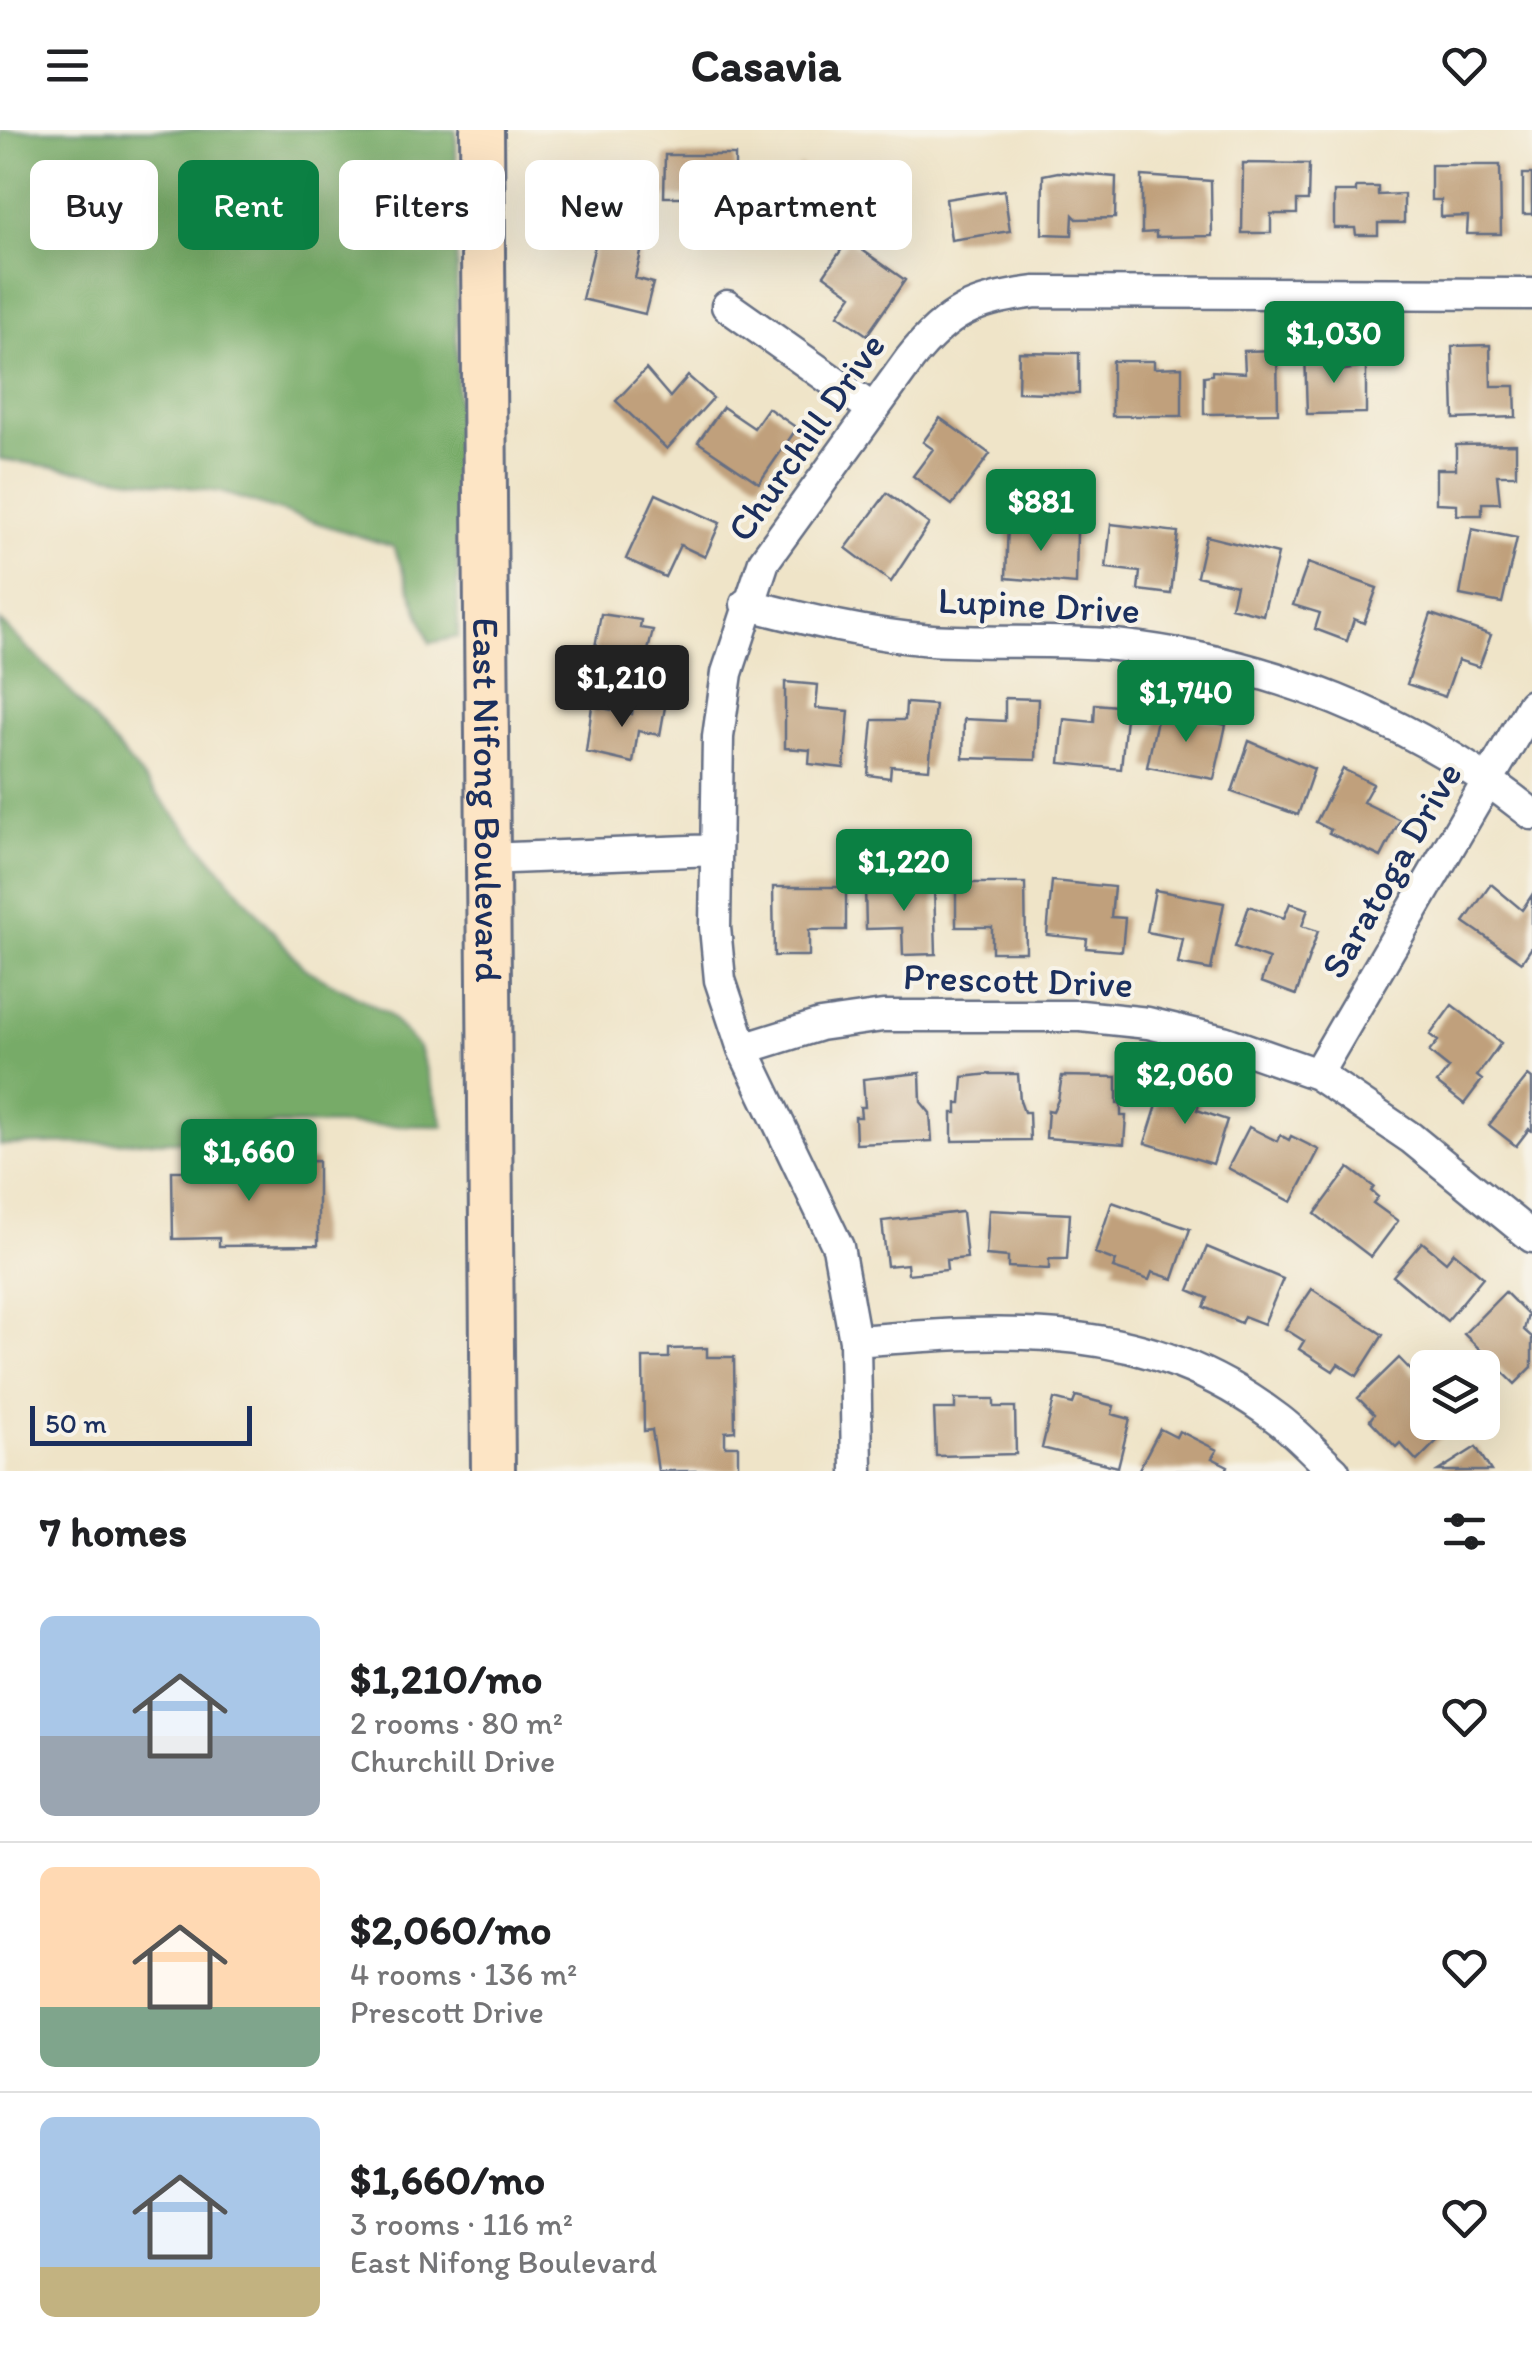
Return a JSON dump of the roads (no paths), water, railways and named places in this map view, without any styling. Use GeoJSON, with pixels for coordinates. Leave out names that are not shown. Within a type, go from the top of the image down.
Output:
{"type":"FeatureCollection","features":[{"type":"Feature","properties":{"kind":"street","name":"East Nifong Boulevard"},"geometry":{"type":"LineString","coordinates":[[482,130],[484,859],[493,1471]]}},
{"type":"Feature","properties":{"kind":"street","name":"Churchill Drive"},"geometry":{"type":"LineString","coordinates":[[856,1471],[855,1341],[838,1247],[743,1048],[720,980],[714,850],[718,737],[727,673],[746,604],[764,561],[871,408],[934,329],[964,308],[998,296],[1036,292],[1532,294]]}},
{"type":"Feature","properties":{"kind":"street"},"geometry":{"type":"LineString","coordinates":[[727,306],[871,408]]}},
{"type":"Feature","properties":{"kind":"street","name":"Lupine Drive"},"geometry":{"type":"LineString","coordinates":[[746,604],[850,630],[932,640],[1115,645],[1284,679],[1355,705],[1490,780],[1532,814]]}},
{"type":"Feature","properties":{"kind":"street","name":"Saratoga Drive"},"geometry":{"type":"LineString","coordinates":[[1317,1074],[1532,706]]}},
{"type":"Feature","properties":{"kind":"street"},"geometry":{"type":"LineString","coordinates":[[484,859],[714,850]]}},
{"type":"Feature","properties":{"kind":"street","name":"Prescott Drive"},"geometry":{"type":"LineString","coordinates":[[743,1048],[820,1025],[883,1016],[1080,1016],[1186,1032],[1317,1074],[1411,1138],[1532,1237]]}},
{"type":"Feature","properties":{"kind":"street"},"geometry":{"type":"LineString","coordinates":[[855,1341],[998,1330],[1067,1333],[1144,1351],[1210,1378],[1277,1418],[1334,1471]]}}]}
